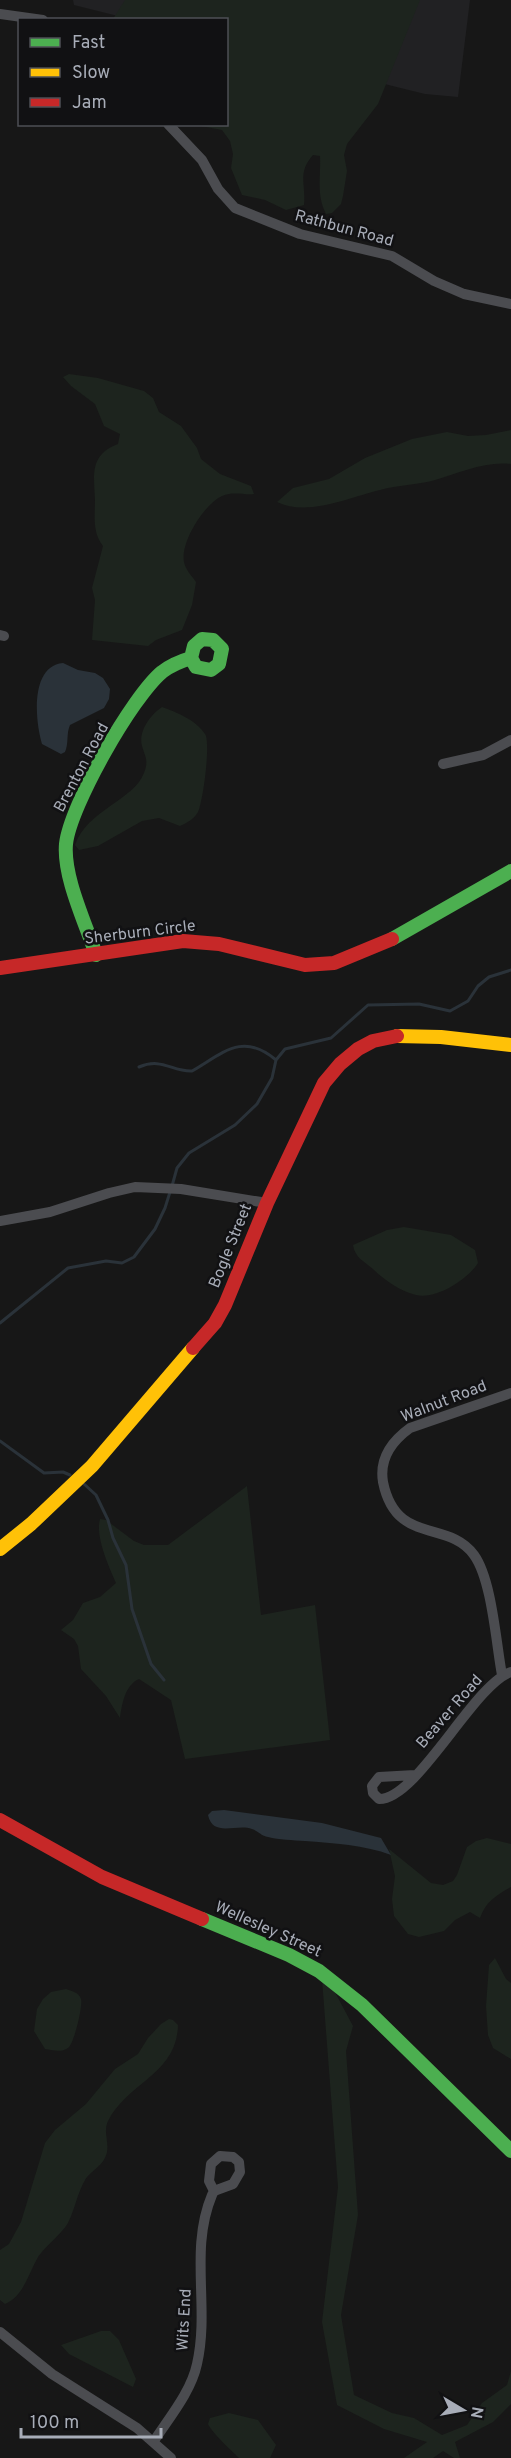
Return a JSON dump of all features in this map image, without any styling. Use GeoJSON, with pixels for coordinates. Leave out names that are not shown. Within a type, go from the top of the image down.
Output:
{"type":"FeatureCollection","features":[{"type":"Feature","properties":{"kind":"street"},"geometry":{"type":"LineString","coordinates":[[0,14],[29,18]]}},
{"type":"Feature","properties":{"kind":"street","name":"Rathbun Road"},"geometry":{"type":"LineString","coordinates":[[170,126],[202,160],[225,200],[241,211],[300,234],[392,256],[448,288],[481,299],[511,304]]}},
{"type":"Feature","properties":{"kind":"street","name":"Brenton Road"},"geometry":{"type":"LineString","coordinates":[[96,955],[68,866],[67,831],[102,761],[144,693],[169,667],[191,658]]}},
{"type":"Feature","properties":{"kind":"street"},"geometry":{"type":"LineString","coordinates":[[443,764],[483,755],[511,740]]}},
{"type":"Feature","properties":{"kind":"street","name":"Sherburn Circle"},"geometry":{"type":"LineString","coordinates":[[0,968],[183,941],[200,941],[239,948],[305,965],[334,963],[397,938],[511,871]]}},
{"type":"Feature","properties":{"kind":"street","name":"Bogle Street"},"geometry":{"type":"LineString","coordinates":[[0,1549],[31,1524],[92,1466],[214,1323],[229,1296],[267,1203],[324,1083],[352,1053],[373,1041],[412,1035],[511,1045]]}},
{"type":"Feature","properties":{"kind":"street"},"geometry":{"type":"LineString","coordinates":[[0,1221],[50,1212],[123,1189],[160,1187],[267,1203]]}},
{"type":"Feature","properties":{"kind":"street","name":"Walnut Road"},"geometry":{"type":"LineString","coordinates":[[507,1673],[484,1575],[473,1554],[455,1540],[417,1527],[403,1519],[387,1499],[381,1472],[386,1454],[396,1438],[410,1428],[511,1393]]}},
{"type":"Feature","properties":{"kind":"street","name":"Beaver Road"},"geometry":{"type":"LineString","coordinates":[[415,1775],[507,1673]]}},
{"type":"Feature","properties":{"kind":"street","name":"Wellesley Street"},"geometry":{"type":"LineString","coordinates":[[0,1820],[102,1877],[289,1955],[320,1971],[362,2005],[511,2151]]}},
{"type":"Feature","properties":{"kind":"street","name":"Wits End"},"geometry":{"type":"LineString","coordinates":[[154,2441],[184,2395],[197,2367],[203,2326],[199,2246],[209,2203],[214,2192]]}},
{"type":"Feature","properties":{"kind":"street"},"geometry":{"type":"LineString","coordinates":[[0,2332],[52,2374],[137,2428],[171,2458]]}},
{"type":"Feature","properties":{"kind":"shaded area"},"geometry":{"type":"Polygon","coordinates":[[[73,0],[470,0],[458,97],[425,94],[271,56],[228,22],[228,18],[126,18],[74,5],[73,0]]]}},
{"type":"Feature","properties":{"kind":"shaded area"},"geometry":{"type":"Polygon","coordinates":[[[125,0],[420,0],[378,104],[347,144],[344,155],[347,171],[341,204],[332,213],[326,214],[320,192],[320,156],[313,155],[305,167],[304,205],[286,210],[265,200],[242,195],[231,168],[233,154],[230,141],[222,130],[201,126],[228,126],[228,18],[114,18],[125,0]]]}},
{"type":"Feature","properties":{"kind":"shaded area"},"geometry":{"type":"Polygon","coordinates":[[[69,374],[98,378],[144,391],[153,398],[159,412],[181,426],[197,448],[201,459],[220,474],[251,486],[254,494],[234,493],[222,496],[201,515],[190,535],[184,554],[186,567],[196,582],[192,605],[182,630],[156,640],[148,646],[92,640],[95,600],[92,588],[103,546],[99,541],[95,524],[94,474],[98,460],[102,454],[118,444],[120,434],[104,426],[95,404],[63,377],[69,374]]]}},
{"type":"Feature","properties":{"kind":"shaded area"},"geometry":{"type":"Polygon","coordinates":[[[511,430],[511,464],[482,466],[435,480],[387,488],[315,507],[289,506],[277,502],[293,488],[329,479],[365,458],[412,439],[447,432],[468,436],[511,430]]]}},
{"type":"Feature","properties":{"kind":"shaded area"},"geometry":{"type":"Polygon","coordinates":[[[63,663],[78,670],[95,673],[103,678],[110,689],[109,699],[104,708],[70,725],[66,749],[61,754],[42,744],[37,709],[40,684],[45,674],[52,666],[63,663]]]}},
{"type":"Feature","properties":{"kind":"shaded area"},"geometry":{"type":"Polygon","coordinates":[[[162,707],[191,721],[201,729],[207,739],[206,772],[198,812],[180,826],[159,818],[142,821],[98,846],[79,850],[75,845],[89,823],[131,791],[139,782],[146,765],[141,741],[143,730],[153,714],[162,707]]]}},
{"type":"Feature","properties":{"kind":"shaded area"},"geometry":{"type":"Polygon","coordinates":[[[404,1227],[451,1235],[475,1250],[478,1263],[467,1275],[442,1291],[424,1296],[404,1291],[387,1281],[360,1259],[353,1245],[387,1230],[404,1227]]]}},
{"type":"Feature","properties":{"kind":"shaded area"},"geometry":{"type":"Polygon","coordinates":[[[247,1486],[261,1615],[315,1605],[330,1740],[185,1759],[171,1700],[139,1679],[127,1690],[120,1718],[106,1696],[81,1669],[78,1646],[74,1639],[61,1630],[73,1620],[83,1603],[100,1597],[116,1583],[101,1543],[100,1519],[106,1520],[134,1541],[144,1545],[168,1545],[247,1486]]]}},
{"type":"Feature","properties":{"kind":"shaded area"},"geometry":{"type":"Polygon","coordinates":[[[224,1810],[322,1823],[381,1838],[391,1855],[349,1845],[272,1838],[246,1828],[220,1828],[211,1822],[208,1815],[212,1811],[224,1810]]]}},
{"type":"Feature","properties":{"kind":"shaded area"},"geometry":{"type":"Polygon","coordinates":[[[487,1838],[511,1844],[511,1887],[489,1903],[480,1918],[470,1912],[455,1920],[444,1931],[419,1937],[408,1934],[394,1916],[392,1899],[395,1876],[389,1849],[431,1883],[443,1885],[453,1881],[457,1875],[467,1847],[487,1838]]]}},
{"type":"Feature","properties":{"kind":"shaded area"},"geometry":{"type":"Polygon","coordinates":[[[495,1958],[506,1979],[511,1983],[511,2059],[493,2048],[488,2035],[486,2006],[489,1965],[495,1958]]]}},
{"type":"Feature","properties":{"kind":"shaded area"},"geometry":{"type":"Polygon","coordinates":[[[321,1966],[353,2026],[346,2051],[358,2215],[341,2315],[354,2395],[392,2413],[414,2418],[442,2435],[467,2425],[482,2403],[507,2385],[511,2371],[511,2404],[493,2422],[455,2442],[460,2458],[454,2458],[443,2451],[433,2458],[404,2458],[427,2442],[384,2429],[337,2405],[322,2322],[338,2187],[321,1966]]]}},
{"type":"Feature","properties":{"kind":"shaded area"},"geometry":{"type":"Polygon","coordinates":[[[66,1989],[77,1993],[81,1999],[73,2040],[65,2050],[45,2049],[34,2031],[37,2009],[51,1992],[66,1989]]]}},
{"type":"Feature","properties":{"kind":"shaded area"},"geometry":{"type":"Polygon","coordinates":[[[169,2019],[178,2025],[176,2042],[169,2055],[161,2067],[127,2096],[108,2121],[107,2152],[100,2164],[85,2180],[68,2223],[38,2257],[17,2296],[5,2304],[0,2300],[0,2250],[9,2244],[21,2222],[45,2143],[55,2130],[86,2104],[115,2069],[138,2054],[148,2038],[169,2019]]]}},
{"type":"Feature","properties":{"kind":"shaded area"},"geometry":{"type":"Polygon","coordinates":[[[101,2331],[110,2331],[119,2340],[136,2379],[133,2387],[69,2354],[61,2345],[101,2331]]]}},
{"type":"Feature","properties":{"kind":"shaded area"},"geometry":{"type":"Polygon","coordinates":[[[229,2413],[258,2420],[276,2445],[270,2458],[239,2458],[218,2437],[208,2424],[210,2418],[229,2413]]]}},
{"type":"Feature","properties":{"kind":"waterway"},"geometry":{"type":"LineString","coordinates":[[172,1186],[177,1168],[189,1153],[235,1125],[257,1104],[272,1078],[276,1060],[285,1049],[331,1038],[368,1005],[419,1004],[450,1011],[468,1001],[478,986],[489,977],[511,970]]}},
{"type":"Feature","properties":{"kind":"waterway"},"geometry":{"type":"LineString","coordinates":[[139,1067],[147,1064],[161,1064],[192,1071],[223,1052],[242,1046],[264,1051],[276,1060]]}},
{"type":"Feature","properties":{"kind":"waterway"},"geometry":{"type":"LineString","coordinates":[[0,1323],[68,1268],[106,1261],[122,1263],[134,1257],[155,1229],[170,1192]]}},
{"type":"Feature","properties":{"kind":"waterway"},"geometry":{"type":"LineString","coordinates":[[0,1441],[44,1473],[63,1472],[70,1475]]}},
{"type":"Feature","properties":{"kind":"waterway"},"geometry":{"type":"LineString","coordinates":[[84,1484],[96,1495],[108,1520],[113,1538],[126,1565],[132,1609],[151,1664],[164,1680]]}},
{"type":"Feature","properties":{"kind":"traffic: fast"},"geometry":{"type":"LineString","coordinates":[[96,955],[68,871],[66,844],[70,827],[78,805],[104,753],[119,727],[149,685],[165,670],[191,658],[196,667],[211,670],[219,664],[222,649],[213,640],[202,639],[194,646],[191,658]]}},
{"type":"Feature","properties":{"kind":"traffic: fast"},"geometry":{"type":"LineString","coordinates":[[392,939],[511,871]]}},
{"type":"Feature","properties":{"kind":"traffic: fast"},"geometry":{"type":"LineString","coordinates":[[202,1919],[289,1955],[319,1971],[362,2005],[511,2151]]}},
{"type":"Feature","properties":{"kind":"traffic: slow"},"geometry":{"type":"LineString","coordinates":[[397,1036],[441,1037],[511,1045]]}},
{"type":"Feature","properties":{"kind":"traffic: slow"},"geometry":{"type":"LineString","coordinates":[[0,1549],[31,1524],[92,1466],[193,1348]]}},
{"type":"Feature","properties":{"kind":"traffic: jam"},"geometry":{"type":"LineString","coordinates":[[0,968],[183,941],[219,944],[305,965],[334,963],[392,939]]}},
{"type":"Feature","properties":{"kind":"traffic: jam"},"geometry":{"type":"LineString","coordinates":[[193,1348],[215,1323],[225,1305],[267,1203],[324,1083],[340,1064],[358,1049],[373,1041],[397,1036]]}},
{"type":"Feature","properties":{"kind":"traffic: jam"},"geometry":{"type":"LineString","coordinates":[[0,1820],[102,1877],[202,1919]]}}]}
